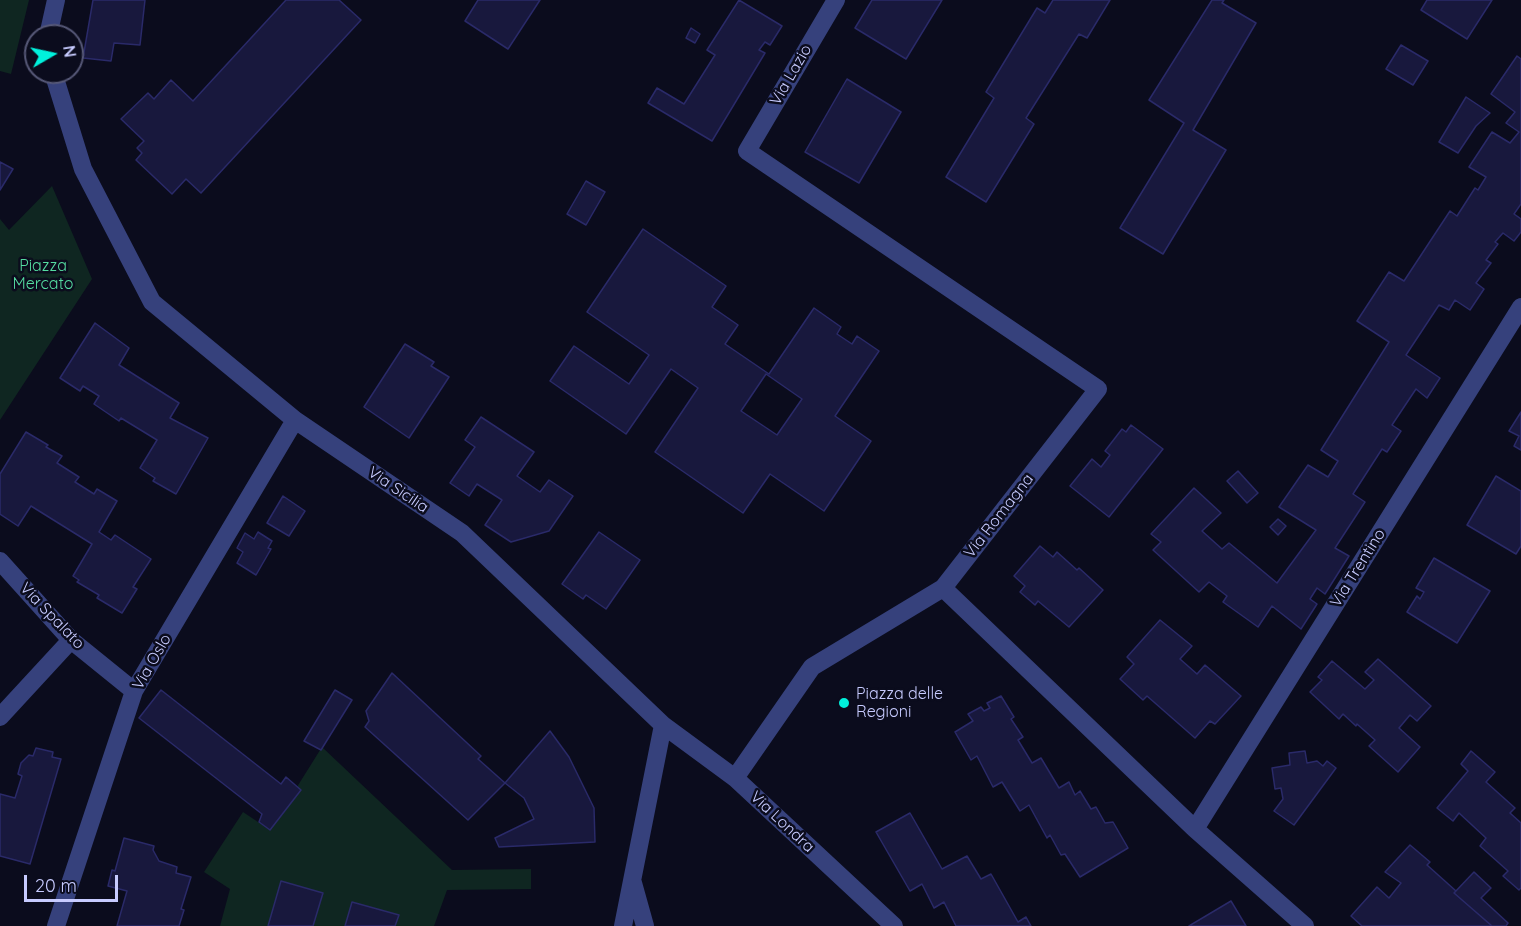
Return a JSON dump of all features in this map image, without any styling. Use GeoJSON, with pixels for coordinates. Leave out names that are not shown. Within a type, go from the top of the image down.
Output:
{"type":"FeatureCollection","features":[{"type":"Feature","properties":{"kind":"street"},"geometry":{"type":"LineString","coordinates":[[51,24],[56,0]]}},
{"type":"Feature","properties":{"kind":"street","name":"Via Lazio"},"geometry":{"type":"LineString","coordinates":[[747,151],[836,0]]}},
{"type":"Feature","properties":{"kind":"street","name":"Via Sicilia"},"geometry":{"type":"LineString","coordinates":[[57,84],[83,169],[152,302],[295,420],[462,533],[663,725]]}},
{"type":"Feature","properties":{"kind":"street","name":"Via Romagna"},"geometry":{"type":"LineString","coordinates":[[747,151],[1098,389],[943,588]]}},
{"type":"Feature","properties":{"kind":"street","name":"Via Trentino"},"geometry":{"type":"LineString","coordinates":[[1195,829],[1521,307]]}},
{"type":"Feature","properties":{"kind":"street","name":"Via Oslo"},"geometry":{"type":"LineString","coordinates":[[57,926],[134,691],[295,420]]}},
{"type":"Feature","properties":{"kind":"street","name":"Via Spalato"},"geometry":{"type":"LineString","coordinates":[[0,561],[71,640],[134,691]]}},
{"type":"Feature","properties":{"kind":"street"},"geometry":{"type":"LineString","coordinates":[[735,778],[812,667],[943,588],[1195,829],[1305,926]]}},
{"type":"Feature","properties":{"kind":"street"},"geometry":{"type":"LineString","coordinates":[[0,717],[71,640]]}},
{"type":"Feature","properties":{"kind":"street"},"geometry":{"type":"LineString","coordinates":[[623,926],[663,725]]}},
{"type":"Feature","properties":{"kind":"street","name":"Via Londra"},"geometry":{"type":"LineString","coordinates":[[663,725],[735,778],[894,926]]}},
{"type":"Feature","properties":{"kind":"street"},"geometry":{"type":"LineString","coordinates":[[632,882],[645,926]]}},
{"type":"Feature","properties":{"kind":"green space"},"geometry":{"type":"Polygon","coordinates":[[[0,0],[29,0],[11,74],[0,71],[0,0]]]}},
{"type":"Feature","properties":{"kind":"green space","name":"Piazza Mercato"},"geometry":{"type":"Polygon","coordinates":[[[52,186],[92,279],[0,420],[0,219],[9,230],[52,186]]]}},
{"type":"Feature","properties":{"kind":"green space"},"geometry":{"type":"Polygon","coordinates":[[[322,747],[452,870],[531,869],[531,889],[447,890],[434,926],[220,926],[230,889],[204,872],[243,812],[270,830],[322,747]]]}},
{"type":"Feature","properties":{"kind":"building"},"geometry":{"type":"Polygon","coordinates":[[[93,0],[145,0],[140,45],[114,43],[111,61],[84,58],[93,0]]]}},
{"type":"Feature","properties":{"kind":"building"},"geometry":{"type":"Polygon","coordinates":[[[286,0],[339,0],[361,20],[201,193],[186,179],[172,194],[136,160],[142,153],[137,148],[144,141],[121,119],[148,93],[154,99],[171,80],[193,101],[286,0]]]}},
{"type":"Feature","properties":{"kind":"building"},"geometry":{"type":"Polygon","coordinates":[[[478,0],[540,0],[508,49],[465,21],[478,0]]]}},
{"type":"Feature","properties":{"kind":"building"},"geometry":{"type":"Polygon","coordinates":[[[739,0],[782,26],[770,45],[765,42],[759,50],[765,53],[712,141],[648,103],[657,88],[684,104],[715,55],[707,50],[739,0]]]}},
{"type":"Feature","properties":{"kind":"building"},"geometry":{"type":"Polygon","coordinates":[[[872,0],[942,0],[906,59],[855,28],[872,0]]]}},
{"type":"Feature","properties":{"kind":"building"},"geometry":{"type":"Polygon","coordinates":[[[1053,0],[1110,0],[1087,38],[1079,34],[1026,118],[1034,124],[986,202],[946,177],[994,98],[986,92],[1037,8],[1045,13],[1053,0]]]}},
{"type":"Feature","properties":{"kind":"building"},"geometry":{"type":"Polygon","coordinates":[[[1212,0],[1224,0],[1222,3],[1256,23],[1193,130],[1226,150],[1163,254],[1120,228],[1184,123],[1149,100],[1212,0]]]}},
{"type":"Feature","properties":{"kind":"building"},"geometry":{"type":"Polygon","coordinates":[[[1427,0],[1492,0],[1467,39],[1421,10],[1427,0]]]}},
{"type":"Feature","properties":{"kind":"building"},"geometry":{"type":"Polygon","coordinates":[[[691,28],[700,34],[695,43],[686,38],[691,28]]]}},
{"type":"Feature","properties":{"kind":"building"},"geometry":{"type":"Polygon","coordinates":[[[1401,45],[1428,61],[1413,85],[1386,69],[1401,45]]]}},
{"type":"Feature","properties":{"kind":"building"},"geometry":{"type":"Polygon","coordinates":[[[1517,56],[1521,59],[1521,204],[1514,214],[1521,219],[1521,232],[1514,241],[1503,233],[1495,242],[1498,244],[1486,260],[1491,263],[1476,283],[1484,289],[1470,310],[1455,300],[1449,310],[1439,305],[1406,355],[1440,378],[1427,398],[1416,389],[1392,425],[1401,431],[1387,452],[1382,449],[1353,494],[1365,502],[1335,548],[1349,556],[1325,594],[1317,588],[1310,599],[1317,604],[1301,629],[1272,606],[1258,627],[1223,602],[1227,596],[1209,582],[1199,592],[1153,550],[1161,542],[1151,534],[1194,488],[1221,513],[1202,531],[1222,549],[1229,543],[1277,583],[1316,530],[1279,507],[1308,465],[1328,477],[1338,461],[1321,450],[1389,342],[1357,321],[1389,272],[1404,281],[1450,211],[1457,216],[1475,188],[1478,190],[1486,177],[1469,167],[1492,132],[1510,143],[1519,132],[1506,123],[1515,112],[1491,94],[1517,56]]]}},
{"type":"Feature","properties":{"kind":"building"},"geometry":{"type":"Polygon","coordinates":[[[847,79],[901,112],[859,183],[805,152],[847,79]]]}},
{"type":"Feature","properties":{"kind":"building"},"geometry":{"type":"Polygon","coordinates":[[[1466,97],[1490,113],[1476,126],[1458,153],[1439,142],[1466,97]]]}},
{"type":"Feature","properties":{"kind":"building"},"geometry":{"type":"Polygon","coordinates":[[[0,162],[13,169],[0,190],[0,162]]]}},
{"type":"Feature","properties":{"kind":"building"},"geometry":{"type":"Polygon","coordinates":[[[586,181],[605,192],[586,225],[567,214],[586,181]]]}},
{"type":"Feature","properties":{"kind":"building"},"geometry":{"type":"Polygon","coordinates":[[[643,229],[726,286],[712,307],[738,325],[725,344],[769,374],[814,308],[841,327],[837,334],[852,344],[857,336],[879,351],[835,416],[871,441],[824,511],[770,474],[743,513],[655,452],[698,388],[671,369],[626,434],[550,381],[574,346],[629,384],[649,355],[587,312],[643,229]],[[766,374],[741,411],[777,435],[802,399],[766,374]]]}},
{"type":"Feature","properties":{"kind":"building"},"geometry":{"type":"Polygon","coordinates":[[[95,323],[129,348],[119,365],[179,403],[170,418],[208,438],[176,494],[153,481],[155,478],[140,468],[157,440],[121,418],[119,421],[94,404],[99,396],[83,386],[80,391],[60,378],[95,323]]]}},
{"type":"Feature","properties":{"kind":"building"},"geometry":{"type":"Polygon","coordinates":[[[405,344],[434,362],[431,366],[449,377],[409,438],[364,407],[405,344]]]}},
{"type":"Feature","properties":{"kind":"building"},"geometry":{"type":"Polygon","coordinates":[[[1521,412],[1521,450],[1514,446],[1519,436],[1509,431],[1521,412]]]}},
{"type":"Feature","properties":{"kind":"building"},"geometry":{"type":"Polygon","coordinates":[[[481,417],[534,452],[517,476],[540,492],[549,480],[573,496],[549,531],[511,542],[485,525],[502,500],[477,484],[469,496],[450,483],[475,447],[465,440],[481,417]]]}},
{"type":"Feature","properties":{"kind":"building"},"geometry":{"type":"Polygon","coordinates":[[[1131,425],[1163,449],[1109,517],[1070,486],[1092,459],[1101,467],[1110,455],[1105,451],[1122,429],[1126,432],[1131,425]]]}},
{"type":"Feature","properties":{"kind":"building"},"geometry":{"type":"Polygon","coordinates":[[[26,432],[62,456],[57,463],[79,477],[75,482],[94,494],[97,489],[117,501],[99,532],[111,540],[115,535],[151,559],[133,587],[137,589],[122,613],[97,598],[99,595],[77,582],[79,580],[73,576],[92,544],[31,506],[18,526],[0,514],[0,474],[26,432]]]}},
{"type":"Feature","properties":{"kind":"building"},"geometry":{"type":"Polygon","coordinates":[[[1238,471],[1258,493],[1247,503],[1227,481],[1238,471]]]}},
{"type":"Feature","properties":{"kind":"building"},"geometry":{"type":"Polygon","coordinates":[[[1496,476],[1521,491],[1521,546],[1516,554],[1467,525],[1496,476]]]}},
{"type":"Feature","properties":{"kind":"building"},"geometry":{"type":"Polygon","coordinates":[[[283,496],[305,511],[289,536],[267,523],[283,496]]]}},
{"type":"Feature","properties":{"kind":"building"},"geometry":{"type":"Polygon","coordinates":[[[1278,519],[1286,526],[1278,535],[1270,527],[1278,519]]]}},
{"type":"Feature","properties":{"kind":"building"},"geometry":{"type":"Polygon","coordinates":[[[258,532],[272,541],[268,548],[271,549],[256,575],[237,563],[243,552],[237,548],[245,533],[254,539],[258,532]]]}},
{"type":"Feature","properties":{"kind":"building"},"geometry":{"type":"Polygon","coordinates":[[[599,532],[640,560],[606,609],[586,595],[583,599],[562,584],[599,532]]]}},
{"type":"Feature","properties":{"kind":"building"},"geometry":{"type":"Polygon","coordinates":[[[1040,546],[1053,557],[1057,552],[1103,590],[1069,627],[1038,601],[1035,605],[1020,592],[1025,586],[1014,576],[1040,546]]]}},
{"type":"Feature","properties":{"kind":"building"},"geometry":{"type":"Polygon","coordinates":[[[1434,558],[1490,591],[1457,643],[1407,612],[1417,596],[1420,599],[1424,592],[1416,588],[1434,558]]]}},
{"type":"Feature","properties":{"kind":"building"},"geometry":{"type":"Polygon","coordinates":[[[1160,620],[1192,646],[1180,659],[1197,674],[1205,665],[1241,696],[1215,724],[1210,721],[1195,738],[1147,696],[1143,700],[1120,679],[1134,664],[1127,657],[1160,620]]]}},
{"type":"Feature","properties":{"kind":"building"},"geometry":{"type":"Polygon","coordinates":[[[1378,659],[1431,706],[1417,721],[1410,715],[1399,728],[1420,747],[1398,772],[1369,746],[1375,740],[1343,714],[1339,719],[1310,692],[1322,680],[1318,677],[1332,661],[1365,689],[1374,680],[1365,672],[1378,659]]]}},
{"type":"Feature","properties":{"kind":"building"},"geometry":{"type":"Polygon","coordinates":[[[392,673],[481,756],[478,759],[505,783],[468,820],[365,727],[369,721],[366,711],[392,673]]]}},
{"type":"Feature","properties":{"kind":"building"},"geometry":{"type":"Polygon","coordinates":[[[161,690],[281,784],[286,777],[301,790],[270,830],[259,822],[262,814],[139,718],[161,690]]]}},
{"type":"Feature","properties":{"kind":"building"},"geometry":{"type":"Polygon","coordinates":[[[335,690],[352,700],[321,750],[304,741],[335,690]]]}},
{"type":"Feature","properties":{"kind":"building"},"geometry":{"type":"Polygon","coordinates":[[[1001,696],[1014,717],[1011,719],[1023,737],[1018,740],[1032,763],[1041,758],[1059,788],[1069,782],[1075,795],[1080,791],[1091,809],[1096,807],[1105,823],[1113,822],[1128,848],[1080,877],[1065,854],[1061,855],[1050,835],[1047,838],[1029,805],[1020,811],[1002,782],[993,787],[977,756],[971,760],[955,732],[973,721],[968,714],[981,707],[984,711],[990,708],[987,703],[1001,696]]]}},
{"type":"Feature","properties":{"kind":"building"},"geometry":{"type":"Polygon","coordinates":[[[550,731],[569,757],[594,808],[595,842],[499,847],[495,838],[534,819],[524,798],[505,783],[550,731]]]}},
{"type":"Feature","properties":{"kind":"building"},"geometry":{"type":"Polygon","coordinates":[[[36,748],[53,752],[52,757],[61,759],[30,864],[0,856],[0,794],[15,798],[22,776],[18,774],[21,763],[29,755],[33,756],[36,748]]]}},
{"type":"Feature","properties":{"kind":"building"},"geometry":{"type":"Polygon","coordinates":[[[1305,751],[1307,763],[1317,761],[1323,766],[1327,761],[1336,768],[1294,825],[1274,811],[1283,799],[1281,788],[1275,789],[1272,768],[1290,765],[1289,753],[1305,751]]]}},
{"type":"Feature","properties":{"kind":"building"},"geometry":{"type":"Polygon","coordinates":[[[1471,751],[1495,772],[1486,782],[1515,808],[1510,813],[1521,823],[1521,888],[1519,890],[1503,876],[1508,871],[1480,846],[1486,838],[1459,813],[1453,821],[1437,808],[1468,771],[1461,764],[1471,751]]]}},
{"type":"Feature","properties":{"kind":"building"},"geometry":{"type":"Polygon","coordinates":[[[910,813],[942,869],[967,856],[981,879],[991,874],[1018,922],[1026,917],[1031,926],[956,926],[944,902],[934,908],[922,884],[910,891],[876,832],[910,813]]]}},
{"type":"Feature","properties":{"kind":"building"},"geometry":{"type":"Polygon","coordinates":[[[124,838],[154,846],[153,850],[159,861],[177,867],[176,873],[191,877],[181,909],[184,910],[179,926],[117,926],[127,891],[108,886],[112,870],[115,871],[124,838]]]}},
{"type":"Feature","properties":{"kind":"building"},"geometry":{"type":"Polygon","coordinates":[[[1410,845],[1430,862],[1427,865],[1456,891],[1454,893],[1492,926],[1362,926],[1351,916],[1377,887],[1389,898],[1401,883],[1385,872],[1410,845]]]}},
{"type":"Feature","properties":{"kind":"building"},"geometry":{"type":"Polygon","coordinates":[[[1474,872],[1491,888],[1481,898],[1508,923],[1506,926],[1492,926],[1454,893],[1474,872]]]}},
{"type":"Feature","properties":{"kind":"building"},"geometry":{"type":"Polygon","coordinates":[[[281,881],[323,893],[313,926],[268,926],[281,881]]]}},
{"type":"Feature","properties":{"kind":"building"},"geometry":{"type":"Polygon","coordinates":[[[1231,901],[1246,926],[1189,926],[1231,901]]]}},
{"type":"Feature","properties":{"kind":"building"},"geometry":{"type":"Polygon","coordinates":[[[352,902],[399,915],[395,926],[345,926],[352,902]]]}},
{"type":"Feature","properties":{"kind":"place","name":"Piazza delle Regioni"},"geometry":{"type":"Point","coordinates":[844,703]}}]}
